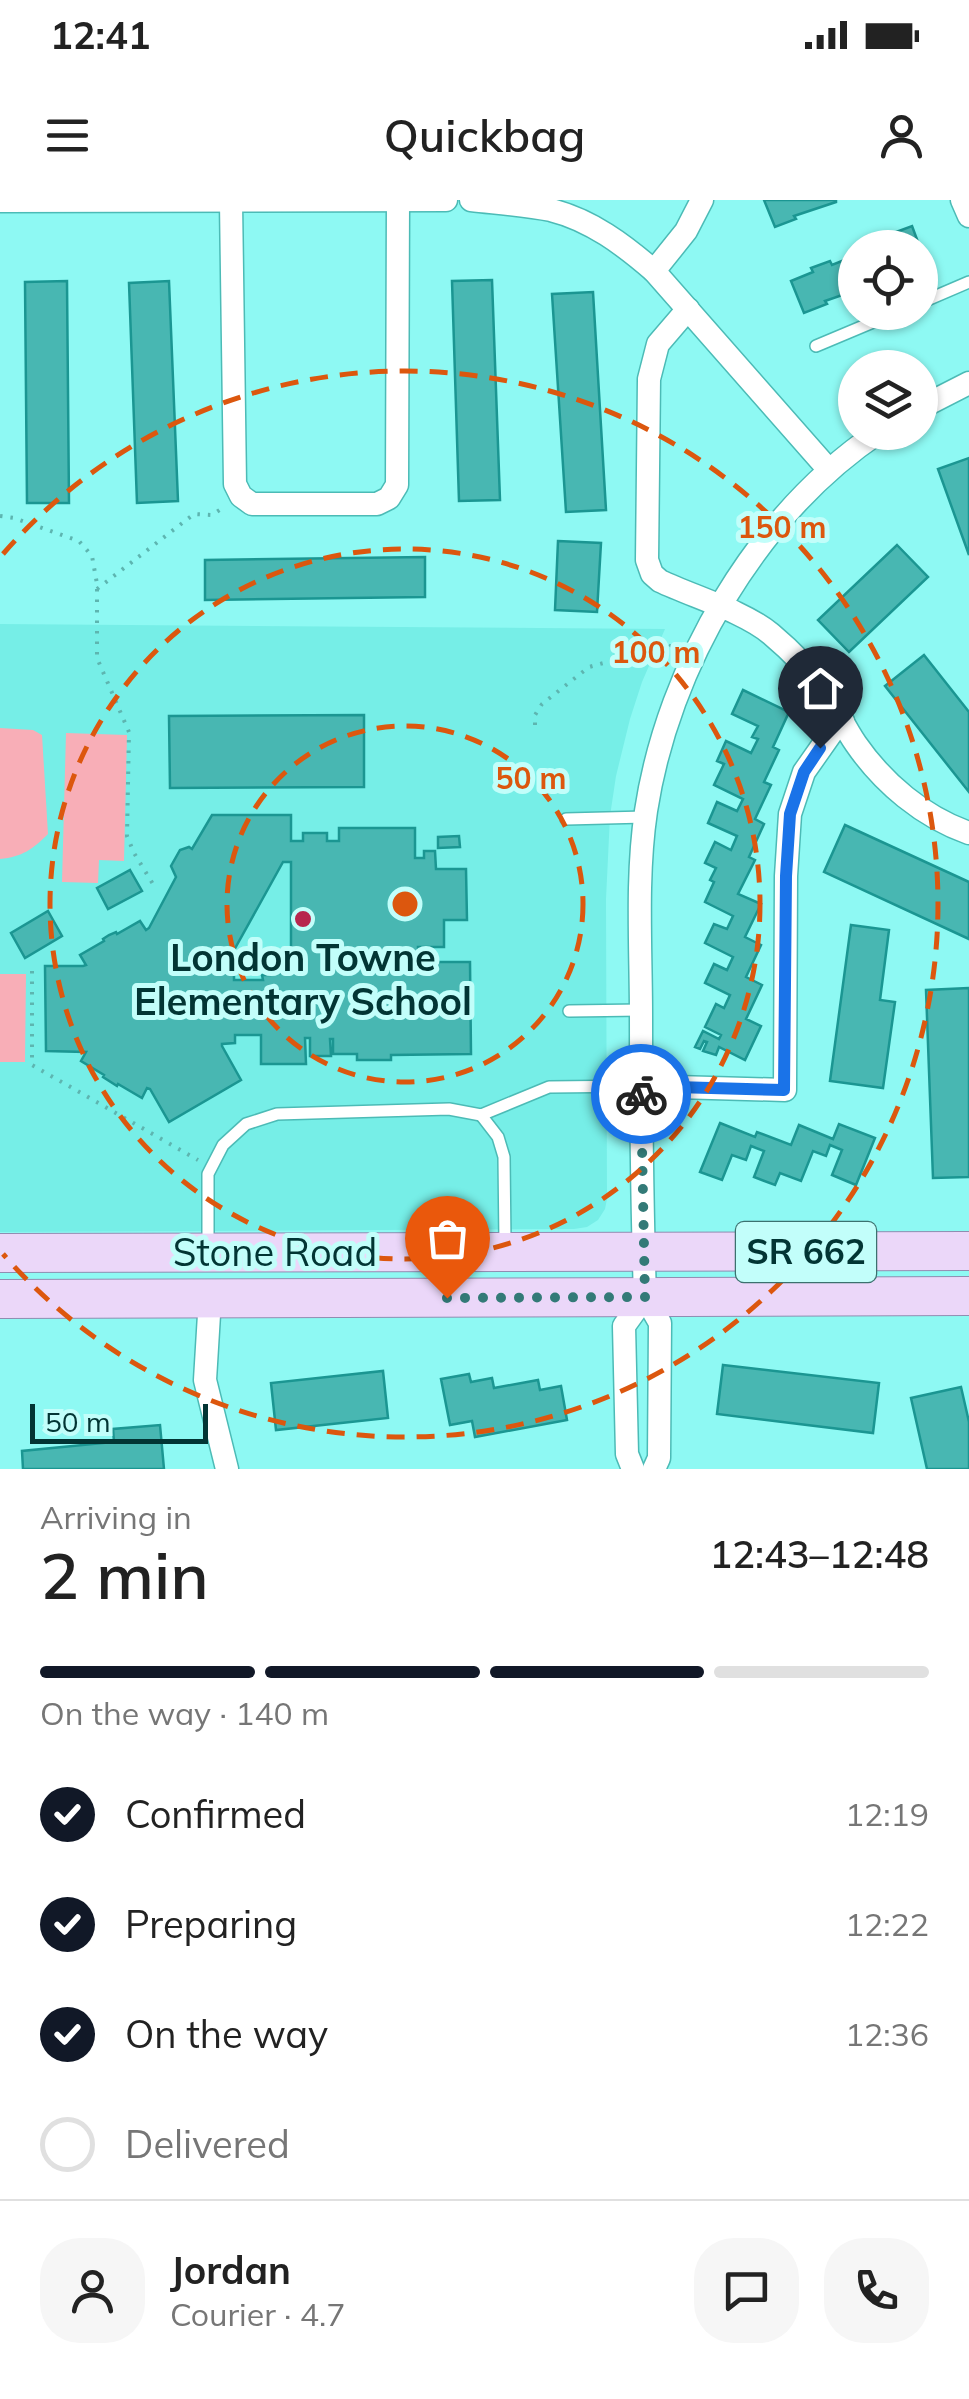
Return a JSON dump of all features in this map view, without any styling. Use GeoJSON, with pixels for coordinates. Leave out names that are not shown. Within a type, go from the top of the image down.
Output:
{"type":"FeatureCollection","features":[{"type":"Feature","properties":{"kind":"main road","name":"Stone Road"},"geometry":{"type":"LineString","coordinates":[[0,1253],[969,1251]]}},
{"type":"Feature","properties":{"kind":"main road","name":"Stone Road"},"geometry":{"type":"LineString","coordinates":[[0,1298],[969,1296]]}},
{"type":"Feature","properties":{"kind":"street"},"geometry":{"type":"LineString","coordinates":[[231,202],[234,484],[240,496],[252,504],[377,504],[388,498],[397,484],[398,200]]}},
{"type":"Feature","properties":{"kind":"street"},"geometry":{"type":"LineString","coordinates":[[0,201],[446,200]]}},
{"type":"Feature","properties":{"kind":"street"},"geometry":{"type":"LineString","coordinates":[[471,200],[551,210],[579,220],[625,246],[654,271],[830,470]]}},
{"type":"Feature","properties":{"kind":"street"},"geometry":{"type":"LineString","coordinates":[[654,271],[686,231],[702,200]]}},
{"type":"Feature","properties":{"kind":"street"},"geometry":{"type":"LineString","coordinates":[[962,200],[969,216]]}},
{"type":"Feature","properties":{"kind":"street"},"geometry":{"type":"LineString","coordinates":[[688,309],[658,344],[649,379],[647,560],[652,574],[768,631],[812,674],[869,761],[898,791],[926,812],[969,834]]}},
{"type":"Feature","properties":{"kind":"street"},"geometry":{"type":"LineString","coordinates":[[938,399],[969,383]]}},
{"type":"Feature","properties":{"kind":"street"},"geometry":{"type":"LineString","coordinates":[[654,1469],[659,1458],[660,1323],[645,1297],[643,1252],[640,861],[654,770],[681,684],[721,607],[764,542],[830,470],[856,450]]}},
{"type":"Feature","properties":{"kind":"street"},"geometry":{"type":"LineString","coordinates":[[640,1086],[784,1090],[790,814],[804,772],[843,722]]}},
{"type":"Feature","properties":{"kind":"street"},"geometry":{"type":"LineString","coordinates":[[633,1469],[627,1454],[624,1326],[645,1297]]}},
{"type":"Feature","properties":{"kind":"street"},"geometry":{"type":"LineString","coordinates":[[210,1298],[205,1380],[228,1469]]}},
{"type":"Feature","properties":{"kind":"lane"},"geometry":{"type":"LineString","coordinates":[[938,295],[969,282]]}},
{"type":"Feature","properties":{"kind":"lane"},"geometry":{"type":"LineString","coordinates":[[816,346],[854,330]]}},
{"type":"Feature","properties":{"kind":"lane"},"geometry":{"type":"LineString","coordinates":[[566,819],[645,817]]}},
{"type":"Feature","properties":{"kind":"lane"},"geometry":{"type":"LineString","coordinates":[[568,1011],[641,1010]]}},
{"type":"Feature","properties":{"kind":"lane"},"geometry":{"type":"LineString","coordinates":[[208,1252],[208,1174],[222,1145],[246,1124],[277,1114],[449,1109],[480,1115],[548,1088],[640,1086]]}},
{"type":"Feature","properties":{"kind":"lane"},"geometry":{"type":"LineString","coordinates":[[480,1115],[498,1137],[504,1157],[506,1253]]}},
{"type":"Feature","properties":{"kind":"path"},"geometry":{"type":"LineString","coordinates":[[97,589],[194,514],[212,515],[240,496]]}},
{"type":"Feature","properties":{"kind":"path"},"geometry":{"type":"LineString","coordinates":[[0,516],[80,541],[92,556],[97,589],[97,658],[129,732],[127,836],[156,889]]}},
{"type":"Feature","properties":{"kind":"path"},"geometry":{"type":"LineString","coordinates":[[535,724],[534,714],[542,704],[589,667],[666,652],[672,644],[696,651]]}},
{"type":"Feature","properties":{"kind":"path"},"geometry":{"type":"LineString","coordinates":[[32,972],[32,1065],[211,1168]]}},
{"type":"Feature","properties":{"kind":"shaded area","name":"London Towne Elementary School"},"geometry":{"type":"Polygon","coordinates":[[[0,624],[665,629],[630,719],[610,816],[606,899],[607,1199],[598,1220],[574,1229],[0,1232],[0,624]]]}},
{"type":"Feature","properties":{"kind":"shaded area"},"geometry":{"type":"Polygon","coordinates":[[[0,728],[33,730],[42,735],[48,834],[27,851],[0,859],[0,728]]]}},
{"type":"Feature","properties":{"kind":"shaded area"},"geometry":{"type":"Polygon","coordinates":[[[66,733],[127,735],[124,861],[99,860],[98,883],[62,882],[66,733]]]}},
{"type":"Feature","properties":{"kind":"shaded area"},"geometry":{"type":"Polygon","coordinates":[[[0,974],[26,974],[25,1062],[0,1062],[0,974]]]}},
{"type":"Feature","properties":{"kind":"building"},"geometry":{"type":"Polygon","coordinates":[[[764,200],[836,200],[836,202],[775,227],[764,200]]]}},
{"type":"Feature","properties":{"kind":"building"},"geometry":{"type":"Polygon","coordinates":[[[830,261],[832,265],[838,263],[838,296],[804,313],[791,281],[813,272],[811,268],[830,261]]]}},
{"type":"Feature","properties":{"kind":"building"},"geometry":{"type":"Polygon","coordinates":[[[492,280],[500,500],[459,501],[452,281],[492,280]]]}},
{"type":"Feature","properties":{"kind":"building"},"geometry":{"type":"Polygon","coordinates":[[[67,281],[69,503],[27,503],[25,282],[67,281]]]}},
{"type":"Feature","properties":{"kind":"building"},"geometry":{"type":"Polygon","coordinates":[[[169,281],[178,501],[137,503],[129,283],[169,281]]]}},
{"type":"Feature","properties":{"kind":"building"},"geometry":{"type":"Polygon","coordinates":[[[593,292],[606,510],[566,512],[552,294],[593,292]]]}},
{"type":"Feature","properties":{"kind":"building"},"geometry":{"type":"Polygon","coordinates":[[[969,458],[969,555],[938,469],[969,458]]]}},
{"type":"Feature","properties":{"kind":"building"},"geometry":{"type":"Polygon","coordinates":[[[558,541],[601,543],[597,612],[555,610],[558,541]]]}},
{"type":"Feature","properties":{"kind":"building"},"geometry":{"type":"Polygon","coordinates":[[[897,545],[928,577],[849,652],[818,620],[897,545]]]}},
{"type":"Feature","properties":{"kind":"building"},"geometry":{"type":"Polygon","coordinates":[[[425,557],[425,597],[205,600],[205,560],[425,557]]]}},
{"type":"Feature","properties":{"kind":"building"},"geometry":{"type":"Polygon","coordinates":[[[924,655],[969,712],[969,792],[885,686],[924,655]]]}},
{"type":"Feature","properties":{"kind":"building"},"geometry":{"type":"Polygon","coordinates":[[[743,690],[789,712],[773,747],[779,750],[764,782],[771,785],[755,819],[764,824],[749,857],[755,860],[738,894],[761,904],[745,937],[761,945],[746,977],[762,985],[746,1019],[761,1026],[745,1060],[719,1047],[716,1055],[703,1051],[707,1042],[704,1041],[700,1049],[695,1047],[703,1031],[719,1039],[721,1035],[705,1027],[716,1004],[724,1008],[730,995],[705,983],[714,964],[727,970],[733,957],[705,943],[714,924],[727,929],[733,916],[705,902],[716,868],[705,863],[715,842],[731,850],[737,836],[708,823],[717,802],[737,811],[743,799],[714,785],[724,764],[717,761],[726,741],[751,753],[758,739],[752,737],[758,726],[732,714],[743,690]]]}},
{"type":"Feature","properties":{"kind":"building"},"geometry":{"type":"Polygon","coordinates":[[[364,715],[364,787],[170,788],[169,716],[364,715]]]}},
{"type":"Feature","properties":{"kind":"building"},"geometry":{"type":"Polygon","coordinates":[[[212,815],[291,815],[291,841],[303,841],[303,833],[327,833],[327,841],[339,841],[339,828],[415,828],[415,858],[424,858],[424,851],[435,851],[436,869],[466,869],[467,920],[444,920],[444,947],[418,947],[418,962],[470,962],[471,1054],[391,1055],[391,1060],[357,1060],[357,1054],[333,1054],[330,1039],[331,1056],[310,1056],[310,1038],[305,1038],[306,1064],[261,1064],[261,1035],[235,1035],[235,1043],[222,1046],[241,1080],[169,1122],[150,1089],[142,1098],[117,1086],[81,1061],[86,1052],[46,1051],[45,966],[86,965],[80,955],[109,935],[140,921],[146,930],[149,928],[176,877],[171,866],[180,850],[192,849],[212,815]],[[283,862],[223,970],[222,973],[234,973],[234,980],[263,980],[262,975],[270,973],[291,973],[291,862],[283,862]]]}},
{"type":"Feature","properties":{"kind":"building"},"geometry":{"type":"Polygon","coordinates":[[[845,825],[969,882],[969,939],[824,872],[845,825]]]}},
{"type":"Feature","properties":{"kind":"building","name":"London Towne Elementary School"},"geometry":{"type":"Polygon","coordinates":[[[459,836],[460,847],[438,848],[438,837],[459,836]]]}},
{"type":"Feature","properties":{"kind":"building","name":"London Towne Elementary School"},"geometry":{"type":"Polygon","coordinates":[[[130,870],[142,891],[108,909],[97,888],[130,870]]]}},
{"type":"Feature","properties":{"kind":"building","name":"London Towne Elementary School"},"geometry":{"type":"Polygon","coordinates":[[[48,911],[62,936],[25,958],[11,933],[48,911]]]}},
{"type":"Feature","properties":{"kind":"building"},"geometry":{"type":"Polygon","coordinates":[[[851,925],[889,930],[880,1000],[895,1002],[883,1088],[830,1081],[851,925]]]}},
{"type":"Feature","properties":{"kind":"building"},"geometry":{"type":"Polygon","coordinates":[[[969,988],[969,1177],[933,1178],[926,990],[969,988]]]}},
{"type":"Feature","properties":{"kind":"building"},"geometry":{"type":"Polygon","coordinates":[[[720,1123],[755,1137],[757,1132],[791,1145],[799,1125],[833,1139],[839,1124],[875,1138],[856,1185],[832,1175],[842,1150],[830,1145],[826,1156],[813,1151],[801,1181],[780,1173],[775,1185],[754,1177],[764,1151],[751,1146],[746,1160],[732,1155],[722,1180],[700,1172],[720,1123]]]}},
{"type":"Feature","properties":{"kind":"building"},"geometry":{"type":"Polygon","coordinates":[[[723,1365],[879,1383],[873,1433],[717,1414],[723,1365]]]}},
{"type":"Feature","properties":{"kind":"building"},"geometry":{"type":"Polygon","coordinates":[[[383,1371],[388,1418],[276,1430],[271,1383],[383,1371]]]}},
{"type":"Feature","properties":{"kind":"building"},"geometry":{"type":"Polygon","coordinates":[[[469,1374],[471,1382],[492,1378],[494,1388],[538,1380],[540,1390],[561,1386],[567,1420],[475,1437],[472,1421],[450,1425],[441,1379],[469,1374]]]}},
{"type":"Feature","properties":{"kind":"building"},"geometry":{"type":"Polygon","coordinates":[[[961,1387],[969,1422],[969,1469],[927,1469],[911,1398],[961,1387]]]}},
{"type":"Feature","properties":{"kind":"building"},"geometry":{"type":"Polygon","coordinates":[[[160,1425],[164,1469],[23,1469],[22,1451],[114,1442],[113,1429],[160,1425]]]}},
{"type":"Feature","properties":{"kind":"way so far"},"geometry":{"type":"LineString","coordinates":[[447,1298],[645,1297],[641,1094]]}},
{"type":"Feature","properties":{"kind":"place","name":"London Towne Elementary School"},"geometry":{"type":"Point","coordinates":[303,919]}},
{"type":"Feature","properties":{"kind":"route"},"geometry":{"type":"LineString","coordinates":[[641,1094],[640,1086],[784,1090],[790,814],[804,772],[820,748]]}}]}
